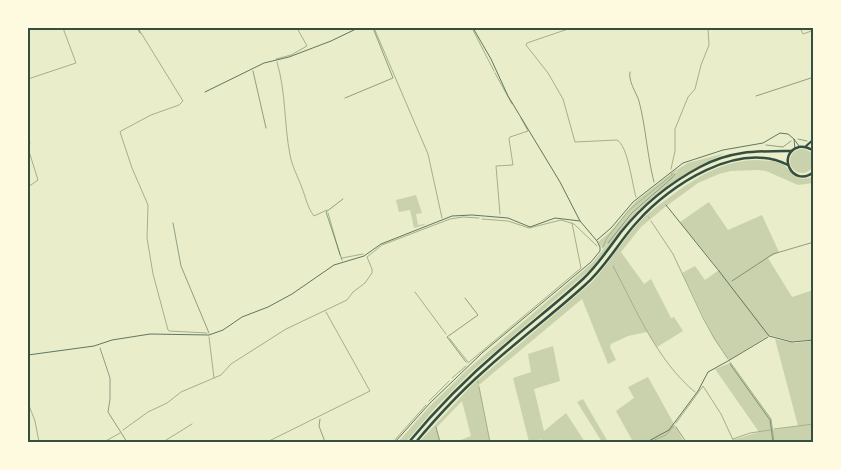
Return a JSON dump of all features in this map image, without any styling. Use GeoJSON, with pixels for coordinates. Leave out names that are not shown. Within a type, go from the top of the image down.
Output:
{"type":"FeatureCollection","features":[{"type":"Feature","properties":{"kind":"main road"},"geometry":{"type":"LineString","coordinates":[[805,147],[814,139]]}},
{"type":"Feature","properties":{"kind":"main road"},"geometry":{"type":"LineString","coordinates":[[409,442],[458,387],[583,280],[602,259],[635,216],[667,189],[700,167],[729,155],[747,151],[793,150],[800,147],[814,151]]}},
{"type":"Feature","properties":{"kind":"main road"},"geometry":{"type":"LineString","coordinates":[[793,150],[788,157],[791,172],[805,177],[813,174]]}},
{"type":"Feature","properties":{"kind":"main road"},"geometry":{"type":"LineString","coordinates":[[416,442],[449,405],[484,371],[587,284],[639,219],[670,192],[703,171],[728,162],[749,158],[765,158],[779,160],[788,164]]}},
{"type":"Feature","properties":{"kind":"street"},"geometry":{"type":"LineString","coordinates":[[205,92],[264,63],[289,57],[331,41],[358,28]]}},
{"type":"Feature","properties":{"kind":"street"},"geometry":{"type":"LineString","coordinates":[[395,442],[430,403],[469,365],[591,262],[600,251],[597,241],[580,221],[560,182],[508,96],[491,59],[473,28]]}},
{"type":"Feature","properties":{"kind":"street"},"geometry":{"type":"LineString","coordinates":[[597,241],[611,228],[629,205],[686,161],[723,150],[763,143],[780,133],[788,134],[800,147]]}},
{"type":"Feature","properties":{"kind":"street"},"geometry":{"type":"LineString","coordinates":[[793,150],[794,139]]}},
{"type":"Feature","properties":{"kind":"street"},"geometry":{"type":"LineString","coordinates":[[666,205],[769,336],[792,342],[814,340]]}},
{"type":"Feature","properties":{"kind":"street"},"geometry":{"type":"LineString","coordinates":[[28,355],[150,334],[210,335],[223,330],[242,318],[268,308],[292,294],[328,268],[343,261],[364,256],[381,244],[452,216],[472,215],[508,218],[530,227],[555,218],[580,221]]}},
{"type":"Feature","properties":{"kind":"street"},"geometry":{"type":"LineString","coordinates":[[647,442],[666,432],[674,424],[698,391],[706,373],[769,336]]}},
{"type":"Feature","properties":{"kind":"path"},"geometry":{"type":"LineString","coordinates":[[137,28],[140,33]]}},
{"type":"Feature","properties":{"kind":"path"},"geometry":{"type":"LineString","coordinates":[[345,98],[393,78],[373,28]]}},
{"type":"Feature","properties":{"kind":"path"},"geometry":{"type":"LineString","coordinates":[[253,68],[266,128]]}},
{"type":"Feature","properties":{"kind":"path"},"geometry":{"type":"LineString","coordinates":[[630,72],[630,78],[644,123],[649,164],[655,184]]}},
{"type":"Feature","properties":{"kind":"path"},"geometry":{"type":"LineString","coordinates":[[756,96],[814,77]]}},
{"type":"Feature","properties":{"kind":"path"},"geometry":{"type":"LineString","coordinates":[[343,199],[326,212],[340,258],[343,261]]}},
{"type":"Feature","properties":{"kind":"path"},"geometry":{"type":"LineString","coordinates":[[173,223],[181,266],[210,335]]}},
{"type":"Feature","properties":{"kind":"path"},"geometry":{"type":"LineString","coordinates":[[728,283],[773,254],[814,242]]}},
{"type":"Feature","properties":{"kind":"path"},"geometry":{"type":"LineString","coordinates":[[465,298],[478,316],[447,337],[469,365]]}},
{"type":"Feature","properties":{"kind":"path"},"geometry":{"type":"LineString","coordinates":[[99,344],[110,378],[108,412],[127,442]]}},
{"type":"Feature","properties":{"kind":"path"},"geometry":{"type":"LineString","coordinates":[[728,361],[770,420],[773,442]]}},
{"type":"Feature","properties":{"kind":"path"},"geometry":{"type":"LineString","coordinates":[[320,419],[319,426],[325,442]]}},
{"type":"Feature","properties":{"kind":"path"},"geometry":{"type":"LineString","coordinates":[[674,424],[686,442]]}},
{"type":"Feature","properties":{"kind":"path"},"geometry":{"type":"LineString","coordinates":[[436,427],[440,442]]}},
{"type":"Feature","properties":{"kind":"green space"},"geometry":{"type":"Polygon","coordinates":[[[802,149],[811,152],[814,161],[811,170],[802,173],[793,170],[790,161],[793,152],[802,149]]]}},
{"type":"Feature","properties":{"kind":"green space"},"geometry":{"type":"Polygon","coordinates":[[[725,153],[684,175],[639,210],[590,270],[471,372],[436,407],[406,442],[398,442],[429,407],[468,369],[592,263],[633,213],[673,178],[678,169],[688,163],[725,153]]]}},
{"type":"Feature","properties":{"kind":"green space"},"geometry":{"type":"Polygon","coordinates":[[[754,160],[773,161],[783,164],[796,177],[803,179],[813,177],[813,183],[798,185],[766,171],[757,170],[731,171],[719,174],[698,183],[665,207],[641,227],[621,252],[644,284],[651,279],[671,318],[674,317],[683,331],[657,347],[647,332],[628,336],[611,344],[610,347],[616,360],[608,364],[582,299],[479,385],[490,442],[455,442],[471,436],[462,401],[436,428],[440,442],[419,442],[473,384],[591,283],[630,233],[648,214],[700,177],[720,167],[754,160]]]}},
{"type":"Feature","properties":{"kind":"green space"},"geometry":{"type":"Polygon","coordinates":[[[678,168],[672,178],[632,213],[603,249],[598,242],[610,232],[636,201],[678,168]]]}},
{"type":"Feature","properties":{"kind":"green space"},"geometry":{"type":"Polygon","coordinates":[[[416,195],[422,213],[416,214],[418,225],[425,225],[414,228],[410,210],[399,212],[396,200],[416,195]]]}},
{"type":"Feature","properties":{"kind":"green space"},"geometry":{"type":"Polygon","coordinates":[[[709,202],[728,230],[762,215],[779,252],[768,258],[792,297],[813,290],[813,340],[792,341],[769,335],[729,360],[714,339],[682,273],[695,266],[705,280],[719,270],[680,222],[709,202]]]}},
{"type":"Feature","properties":{"kind":"green space"},"geometry":{"type":"Polygon","coordinates":[[[775,339],[795,343],[813,341],[813,442],[733,442],[732,440],[759,432],[715,369],[730,363],[771,419],[773,430],[798,426],[775,339]]]}},
{"type":"Feature","properties":{"kind":"green space"},"geometry":{"type":"Polygon","coordinates":[[[553,346],[560,381],[534,389],[544,431],[566,413],[585,442],[543,442],[541,439],[538,442],[529,442],[513,378],[531,372],[528,354],[553,346]]]}},
{"type":"Feature","properties":{"kind":"green space"},"geometry":{"type":"Polygon","coordinates":[[[648,377],[684,442],[633,442],[616,411],[634,398],[628,387],[648,377]]]}},
{"type":"Feature","properties":{"kind":"green space"},"geometry":{"type":"Polygon","coordinates":[[[583,399],[608,442],[602,442],[577,402],[583,399]]]}},
{"type":"Feature","properties":{"kind":"waterway"},"geometry":{"type":"LineString","coordinates":[[28,79],[76,63],[63,28]]}},
{"type":"Feature","properties":{"kind":"waterway"},"geometry":{"type":"LineString","coordinates":[[138,28],[183,101],[179,105],[151,115],[120,132],[132,168],[148,205],[147,238],[153,274],[168,330],[207,333]]}},
{"type":"Feature","properties":{"kind":"waterway"},"geometry":{"type":"LineString","coordinates":[[276,59],[291,55],[307,46],[297,28]]}},
{"type":"Feature","properties":{"kind":"waterway"},"geometry":{"type":"LineString","coordinates":[[374,28],[428,154],[442,218]]}},
{"type":"Feature","properties":{"kind":"waterway"},"geometry":{"type":"LineString","coordinates":[[472,28],[494,71]]}},
{"type":"Feature","properties":{"kind":"waterway"},"geometry":{"type":"LineString","coordinates":[[571,28],[527,43],[526,45],[548,73],[563,99],[575,142],[617,140],[621,144],[627,157],[636,197]]}},
{"type":"Feature","properties":{"kind":"waterway"},"geometry":{"type":"LineString","coordinates":[[671,169],[675,151],[675,129],[688,97],[695,89],[701,65],[709,45],[708,28]]}},
{"type":"Feature","properties":{"kind":"waterway"},"geometry":{"type":"LineString","coordinates":[[800,28],[803,34],[814,30]]}},
{"type":"Feature","properties":{"kind":"waterway"},"geometry":{"type":"LineString","coordinates":[[277,62],[282,85],[292,163],[308,206],[314,216],[327,210]]}},
{"type":"Feature","properties":{"kind":"waterway"},"geometry":{"type":"LineString","coordinates":[[495,73],[512,104]]}},
{"type":"Feature","properties":{"kind":"waterway"},"geometry":{"type":"LineString","coordinates":[[500,214],[496,166],[513,165],[509,139],[528,131],[521,118]]}},
{"type":"Feature","properties":{"kind":"waterway"},"geometry":{"type":"LineString","coordinates":[[28,135],[30,143],[28,146]]}},
{"type":"Feature","properties":{"kind":"waterway"},"geometry":{"type":"LineString","coordinates":[[28,148],[38,180],[28,187]]}},
{"type":"Feature","properties":{"kind":"waterway"},"geometry":{"type":"LineString","coordinates":[[603,247],[607,238],[629,210],[672,175],[672,173]]}},
{"type":"Feature","properties":{"kind":"waterway"},"geometry":{"type":"LineString","coordinates":[[328,213],[340,255]]}},
{"type":"Feature","properties":{"kind":"waterway"},"geometry":{"type":"LineString","coordinates":[[123,430],[148,412],[167,403],[181,392],[221,375],[231,364],[286,329],[347,300],[353,292],[365,283],[372,273],[367,257],[382,245],[450,219],[463,217],[479,218]]}},
{"type":"Feature","properties":{"kind":"waterway"},"geometry":{"type":"LineString","coordinates":[[482,219],[508,221],[529,228],[561,220],[574,224],[597,246]]}},
{"type":"Feature","properties":{"kind":"waterway"},"geometry":{"type":"LineString","coordinates":[[651,221],[673,254],[703,318],[728,359]]}},
{"type":"Feature","properties":{"kind":"waterway"},"geometry":{"type":"LineString","coordinates":[[468,363],[581,268],[572,223]]}},
{"type":"Feature","properties":{"kind":"waterway"},"geometry":{"type":"LineString","coordinates":[[342,258],[363,254]]}},
{"type":"Feature","properties":{"kind":"waterway"},"geometry":{"type":"LineString","coordinates":[[613,266],[658,350],[669,365],[695,392]]}},
{"type":"Feature","properties":{"kind":"waterway"},"geometry":{"type":"LineString","coordinates":[[415,292],[446,334]]}},
{"type":"Feature","properties":{"kind":"waterway"},"geometry":{"type":"LineString","coordinates":[[267,442],[370,391],[326,312]]}},
{"type":"Feature","properties":{"kind":"waterway"},"geometry":{"type":"LineString","coordinates":[[209,337],[214,378]]}},
{"type":"Feature","properties":{"kind":"waterway"},"geometry":{"type":"LineString","coordinates":[[449,338],[468,362]]}},
{"type":"Feature","properties":{"kind":"waterway"},"geometry":{"type":"LineString","coordinates":[[730,362],[771,419],[774,442]]}},
{"type":"Feature","properties":{"kind":"waterway"},"geometry":{"type":"LineString","coordinates":[[452,378],[466,366]]}},
{"type":"Feature","properties":{"kind":"waterway"},"geometry":{"type":"LineString","coordinates":[[429,401],[449,381]]}},
{"type":"Feature","properties":{"kind":"waterway"},"geometry":{"type":"LineString","coordinates":[[676,423],[703,386],[721,414],[734,442]]}},
{"type":"Feature","properties":{"kind":"waterway"},"geometry":{"type":"LineString","coordinates":[[479,387],[490,442]]}},
{"type":"Feature","properties":{"kind":"waterway"},"geometry":{"type":"LineString","coordinates":[[28,403],[35,421],[39,442]]}},
{"type":"Feature","properties":{"kind":"waterway"},"geometry":{"type":"LineString","coordinates":[[393,442],[426,405]]}},
{"type":"Feature","properties":{"kind":"waterway"},"geometry":{"type":"LineString","coordinates":[[163,442],[192,424]]}},
{"type":"Feature","properties":{"kind":"waterway"},"geometry":{"type":"LineString","coordinates":[[774,429],[814,424]]}},
{"type":"Feature","properties":{"kind":"waterway"},"geometry":{"type":"LineString","coordinates":[[650,442],[666,435],[674,426]]}},
{"type":"Feature","properties":{"kind":"waterway"},"geometry":{"type":"LineString","coordinates":[[733,439],[750,433],[770,430]]}},
{"type":"Feature","properties":{"kind":"waterway"},"geometry":{"type":"LineString","coordinates":[[104,442],[120,433]]}}]}
